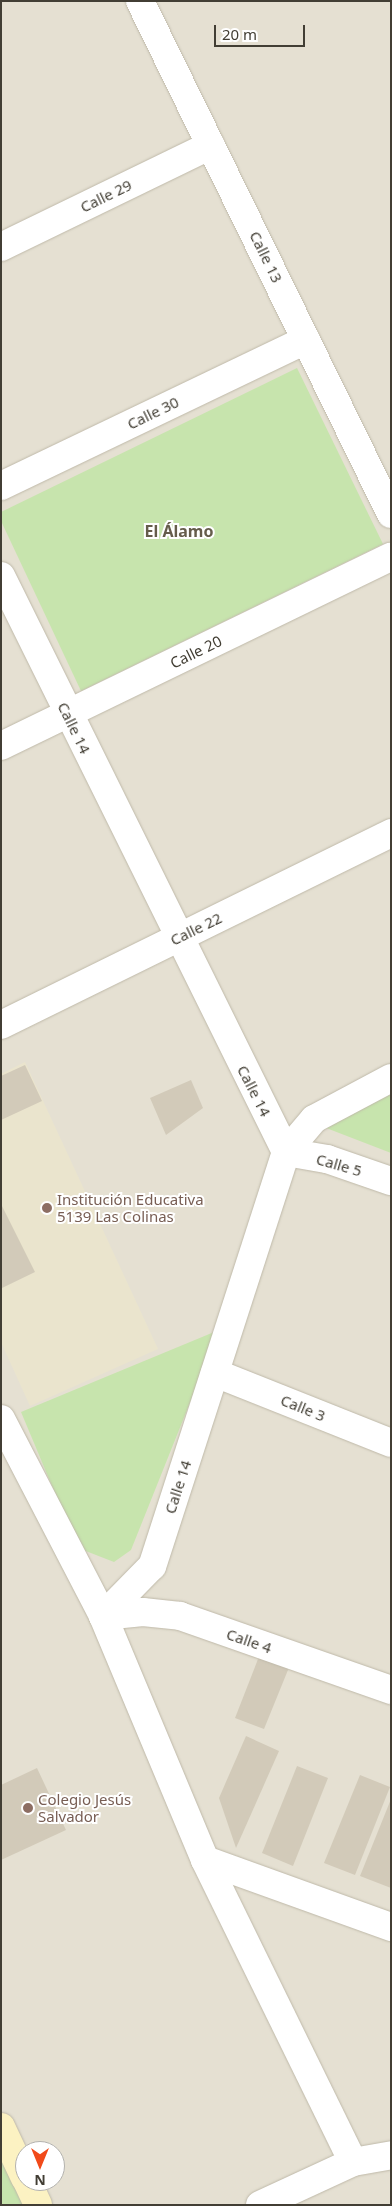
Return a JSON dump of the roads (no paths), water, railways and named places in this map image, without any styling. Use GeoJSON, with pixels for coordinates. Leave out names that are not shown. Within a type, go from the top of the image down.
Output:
{"type":"FeatureCollection","features":[{"type":"Feature","properties":{"kind":"main road"},"geometry":{"type":"LineString","coordinates":[[1,2127],[15,2156]]}},
{"type":"Feature","properties":{"kind":"main road"},"geometry":{"type":"LineString","coordinates":[[32,2191],[38,2205]]}},
{"type":"Feature","properties":{"kind":"street","name":"Calle 13"},"geometry":{"type":"LineString","coordinates":[[140,1],[391,514]]}},
{"type":"Feature","properties":{"kind":"street","name":"Calle 29"},"geometry":{"type":"LineString","coordinates":[[1,247],[211,146]]}},
{"type":"Feature","properties":{"kind":"street","name":"Calle 30"},"geometry":{"type":"LineString","coordinates":[[1,486],[306,340]]}},
{"type":"Feature","properties":{"kind":"street","name":"Calle 20"},"geometry":{"type":"LineString","coordinates":[[1,746],[391,557]]}},
{"type":"Feature","properties":{"kind":"street","name":"Calle 14"},"geometry":{"type":"LineString","coordinates":[[1,576],[176,938],[286,1152],[152,1566],[104,1616]]}},
{"type":"Feature","properties":{"kind":"street","name":"Calle 22"},"geometry":{"type":"LineString","coordinates":[[1,1025],[391,833]]}},
{"type":"Feature","properties":{"kind":"street"},"geometry":{"type":"LineString","coordinates":[[286,1152],[314,1119],[391,1078]]}},
{"type":"Feature","properties":{"kind":"street","name":"Calle 5"},"geometry":{"type":"LineString","coordinates":[[286,1152],[327,1159],[391,1181]]}},
{"type":"Feature","properties":{"kind":"street","name":"Calle 3"},"geometry":{"type":"LineString","coordinates":[[215,1373],[391,1443]]}},
{"type":"Feature","properties":{"kind":"street"},"geometry":{"type":"LineString","coordinates":[[1,1419],[104,1616],[205,1860],[352,2162]]}},
{"type":"Feature","properties":{"kind":"street","name":"Calle 4"},"geometry":{"type":"LineString","coordinates":[[104,1616],[143,1612],[180,1616],[391,1690]]}},
{"type":"Feature","properties":{"kind":"street"},"geometry":{"type":"LineString","coordinates":[[205,1860],[391,1926]]}},
{"type":"Feature","properties":{"kind":"street"},"geometry":{"type":"LineString","coordinates":[[260,2205],[352,2162],[391,2155]]}},
{"type":"Feature","properties":{"kind":"place","name":"Institución Educativa 5139 Las Colinas"},"geometry":{"type":"Point","coordinates":[47,1208]}},
{"type":"Feature","properties":{"kind":"place","name":"Colegio Jesús Salvador"},"geometry":{"type":"Point","coordinates":[28,1808]}},
{"type":"Feature","properties":{"kind":"district","name":"El Álamo"},"geometry":{"type":"Point","coordinates":[179,531]}}]}
